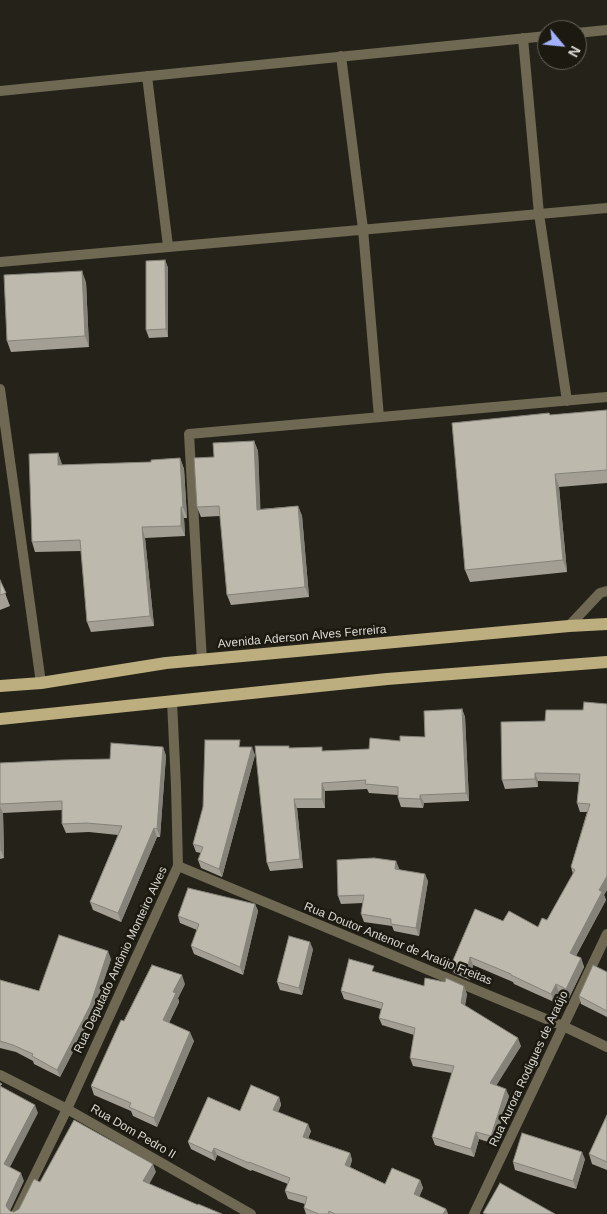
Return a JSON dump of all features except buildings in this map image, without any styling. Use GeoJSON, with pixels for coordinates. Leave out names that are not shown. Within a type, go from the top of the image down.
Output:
{"type":"FeatureCollection","features":[{"type":"Feature","properties":{"kind":"main road","name":"Avenida Aderson Alves Ferreira"},"geometry":{"type":"LineString","coordinates":[[0,686],[41,683],[166,663],[607,624]]}},
{"type":"Feature","properties":{"kind":"main road"},"geometry":{"type":"LineString","coordinates":[[0,719],[386,679],[607,662]]}},
{"type":"Feature","properties":{"kind":"street"},"geometry":{"type":"LineString","coordinates":[[587,32],[607,30]]}},
{"type":"Feature","properties":{"kind":"street"},"geometry":{"type":"LineString","coordinates":[[0,91],[537,37]]}},
{"type":"Feature","properties":{"kind":"street"},"geometry":{"type":"LineString","coordinates":[[523,38],[539,214],[567,401]]}},
{"type":"Feature","properties":{"kind":"street"},"geometry":{"type":"LineString","coordinates":[[341,56],[363,229],[379,417]]}},
{"type":"Feature","properties":{"kind":"street"},"geometry":{"type":"LineString","coordinates":[[148,76],[168,246]]}},
{"type":"Feature","properties":{"kind":"street"},"geometry":{"type":"LineString","coordinates":[[0,262],[607,208]]}},
{"type":"Feature","properties":{"kind":"street"},"geometry":{"type":"LineString","coordinates":[[0,389],[41,683]]}},
{"type":"Feature","properties":{"kind":"street"},"geometry":{"type":"LineString","coordinates":[[202,661],[189,434],[607,397]]}},
{"type":"Feature","properties":{"kind":"street"},"geometry":{"type":"LineString","coordinates":[[569,626],[600,593],[607,591]]}},
{"type":"Feature","properties":{"kind":"street","name":"Rua Deputado Antônio Monteiro Alves"},"geometry":{"type":"LineString","coordinates":[[16,1214],[67,1109],[178,866],[172,701]]}},
{"type":"Feature","properties":{"kind":"street","name":"Rua Doutor Antenor de Araújo Freitas"},"geometry":{"type":"LineString","coordinates":[[178,866],[563,1026],[607,1047]]}},
{"type":"Feature","properties":{"kind":"street","name":"Rua Aurora Rodigues de Araújo"},"geometry":{"type":"LineString","coordinates":[[474,1214],[607,934]]}},
{"type":"Feature","properties":{"kind":"street","name":"Rua Dom Pedro II"},"geometry":{"type":"LineString","coordinates":[[0,1075],[67,1109],[251,1214]]}}]}
